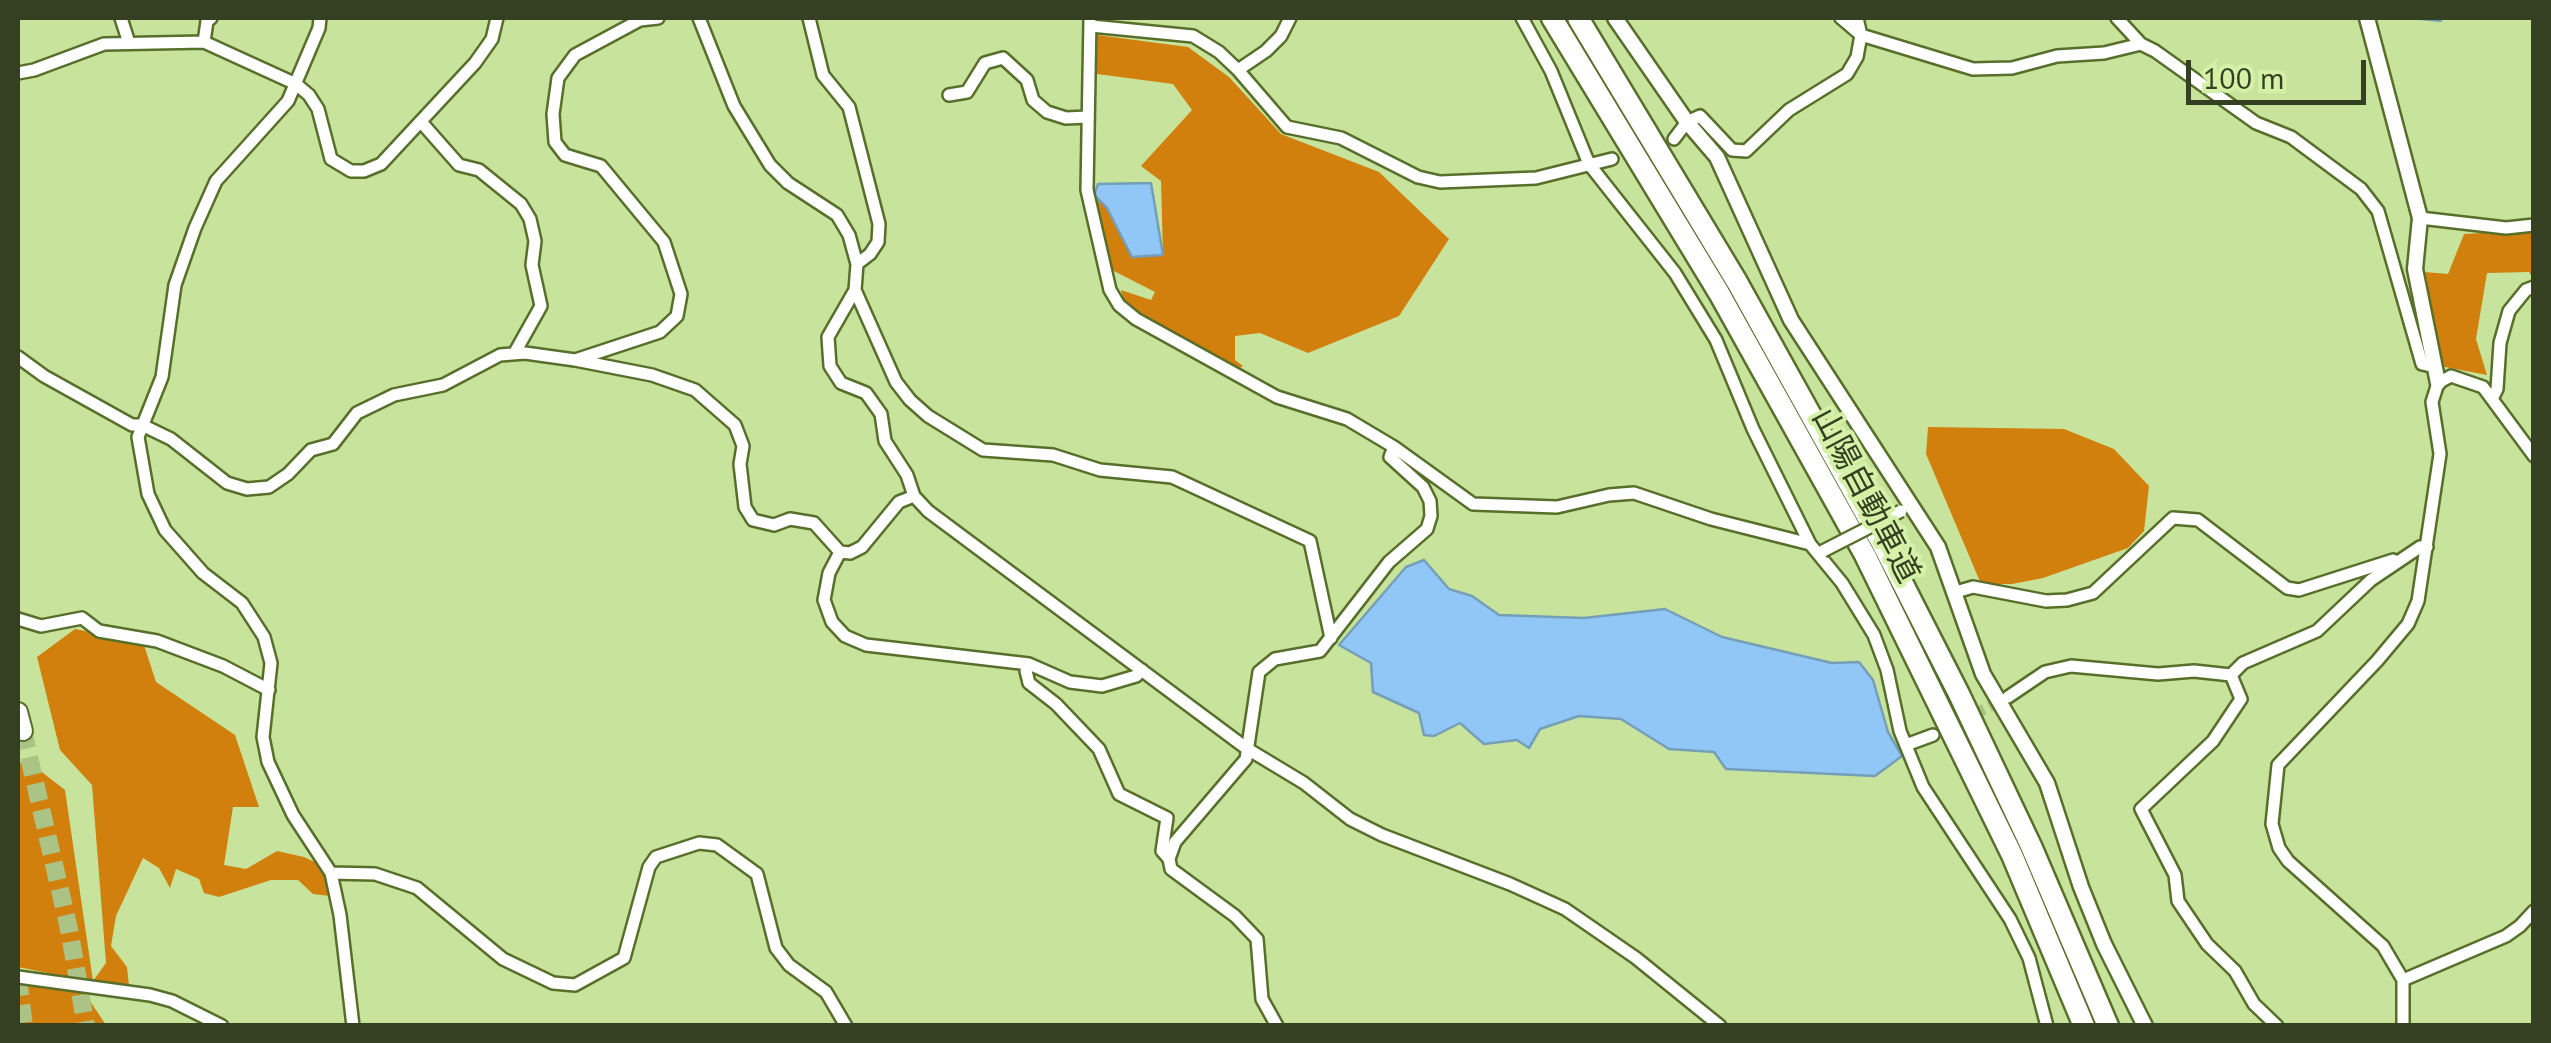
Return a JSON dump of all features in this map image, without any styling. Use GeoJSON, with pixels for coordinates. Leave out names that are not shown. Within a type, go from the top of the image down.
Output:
{"type":"FeatureCollection","features":[{"type":"Feature","properties":{"kind":"highway","name":"山陽自動車道"},"geometry":{"type":"LineString","coordinates":[[1552,18],[1719,293],[1864,555],[2012,855],[2084,1026]]}},
{"type":"Feature","properties":{"kind":"highway","name":"山陽自動車道"},"geometry":{"type":"LineString","coordinates":[[1578,18],[1737,282],[1883,544],[2032,846],[2108,1026]]}},
{"type":"Feature","properties":{"kind":"highway"},"geometry":{"type":"LineString","coordinates":[[18,712],[23,731]]}},
{"type":"Feature","properties":{"kind":"street"},"geometry":{"type":"LineString","coordinates":[[121,18],[130,44]]}},
{"type":"Feature","properties":{"kind":"street"},"geometry":{"type":"LineString","coordinates":[[204,42],[206,21],[211,18]]}},
{"type":"Feature","properties":{"kind":"street"},"geometry":{"type":"LineString","coordinates":[[320,18],[288,101],[216,180],[175,285],[162,377],[138,437],[148,494],[165,530],[203,573],[242,603],[264,636],[271,663],[264,737],[268,762],[293,815],[331,873],[353,1026]]}},
{"type":"Feature","properties":{"kind":"street"},"geometry":{"type":"LineString","coordinates":[[18,73],[104,44],[204,42],[296,84],[318,109],[331,159],[350,170],[364,171],[381,164],[422,123],[484,51],[492,39],[497,18]]}},
{"type":"Feature","properties":{"kind":"street"},"geometry":{"type":"LineString","coordinates":[[576,360],[660,332],[677,316],[681,294],[664,242],[601,166],[565,155],[555,142],[552,114],[558,78],[576,55],[640,20],[658,18]]}},
{"type":"Feature","properties":{"kind":"street"},"geometry":{"type":"LineString","coordinates":[[699,18],[734,106],[770,166],[836,215],[849,236],[857,264],[855,290],[828,338],[830,366],[841,383],[866,393],[880,414],[885,441],[907,475],[914,496],[928,511],[1246,748],[1304,782],[1350,819],[1564,909],[1636,958],[1720,1026]]}},
{"type":"Feature","properties":{"kind":"street"},"geometry":{"type":"LineString","coordinates":[[809,18],[823,75],[850,107],[879,224],[878,242],[857,264]]}},
{"type":"Feature","properties":{"kind":"street"},"geometry":{"type":"LineString","coordinates":[[1238,70],[1266,51],[1281,36],[1290,18]]}},
{"type":"Feature","properties":{"kind":"street"},"geometry":{"type":"LineString","coordinates":[[1522,18],[1551,71],[1589,164],[1675,273],[1716,340],[1770,465],[1818,550],[1874,635],[1906,745],[1924,787],[2010,918],[2029,958],[2047,1026]]}},
{"type":"Feature","properties":{"kind":"street"},"geometry":{"type":"LineString","coordinates":[[1615,18],[1687,122],[1717,157],[1790,320],[1907,508],[1938,547],[1983,674],[2047,783],[2087,901],[2145,1026]]}},
{"type":"Feature","properties":{"kind":"street"},"geometry":{"type":"LineString","coordinates":[[1841,18],[1860,35],[1973,69],[2012,68],[2057,56],[2104,53],[2140,44]]}},
{"type":"Feature","properties":{"kind":"street"},"geometry":{"type":"LineString","coordinates":[[1674,139],[1687,122],[1700,116],[1732,150],[1746,151],[1788,110],[1847,74],[1857,56],[1857,18]]}},
{"type":"Feature","properties":{"kind":"street"},"geometry":{"type":"LineString","coordinates":[[2117,18],[2140,44],[2256,123],[2290,137],[2361,189],[2378,211],[2422,364],[2435,366]]}},
{"type":"Feature","properties":{"kind":"street"},"geometry":{"type":"LineString","coordinates":[[2367,18],[2420,218],[2415,268],[2438,383],[2432,402],[2440,454],[2418,601],[2408,624],[2378,661],[2278,765],[2272,824],[2279,848],[2288,861],[2383,946],[2403,980],[2402,1026]]}},
{"type":"Feature","properties":{"kind":"street"},"geometry":{"type":"LineString","coordinates":[[1612,159],[1536,178],[1429,180],[1341,138],[1287,127],[1238,70],[1193,36],[1091,22],[1088,190],[1110,290],[1120,306],[1136,319],[1277,397],[1347,419],[1394,447],[1472,504],[1557,507],[1634,493],[1818,550],[1907,508]]}},
{"type":"Feature","properties":{"kind":"street"},"geometry":{"type":"LineString","coordinates":[[949,95],[967,92],[985,64],[1003,58],[1026,80],[1033,100],[1047,112],[1066,118],[1088,117]]}},
{"type":"Feature","properties":{"kind":"street"},"geometry":{"type":"LineString","coordinates":[[422,123],[459,166],[478,170],[521,204],[530,219],[534,241],[532,265],[541,306],[514,354]]}},
{"type":"Feature","properties":{"kind":"street"},"geometry":{"type":"LineString","coordinates":[[2420,218],[2506,228],[2534,225]]}},
{"type":"Feature","properties":{"kind":"street"},"geometry":{"type":"LineString","coordinates":[[2492,398],[2497,389],[2500,343],[2510,312],[2526,290],[2534,287]]}},
{"type":"Feature","properties":{"kind":"street"},"geometry":{"type":"LineString","coordinates":[[855,290],[896,382],[910,400],[928,416],[983,450],[1053,455],[1100,470],[1172,477],[1310,541],[1331,638]]}},
{"type":"Feature","properties":{"kind":"street"},"geometry":{"type":"LineString","coordinates":[[18,357],[132,425],[142,425],[171,438],[227,484],[247,489],[269,487],[311,450],[333,444],[358,412],[394,395],[443,385],[500,355],[514,354],[576,360],[652,375],[696,390],[736,426],[743,446],[740,464],[745,507],[753,520],[774,525],[790,520],[814,523],[840,552],[850,553],[862,547],[900,502],[914,496]]}},
{"type":"Feature","properties":{"kind":"street"},"geometry":{"type":"LineString","coordinates":[[2438,383],[2450,376],[2482,387],[2534,456]]}},
{"type":"Feature","properties":{"kind":"street"},"geometry":{"type":"LineString","coordinates":[[1277,1026],[1262,999],[1257,939],[1235,916],[1171,868],[1169,859],[1175,842],[1246,759],[1260,672],[1275,659],[1320,650],[1389,562],[1427,529],[1432,516],[1430,501],[1423,486],[1390,457],[1394,447]]}},
{"type":"Feature","properties":{"kind":"street"},"geometry":{"type":"LineString","coordinates":[[1956,592],[1972,587],[2046,601],[2094,593],[2173,518],[2198,520],[2287,588],[2299,590],[2393,560],[2396,563]]}},
{"type":"Feature","properties":{"kind":"street"},"geometry":{"type":"LineString","coordinates":[[2008,696],[2045,672],[2070,666],[2158,674],[2194,671],[2231,675],[2244,663],[2317,631],[2370,580],[2420,547],[2427,547]]}},
{"type":"Feature","properties":{"kind":"street"},"geometry":{"type":"LineString","coordinates":[[840,552],[829,574],[824,600],[832,622],[845,636],[866,645],[1030,664],[1070,682],[1102,686],[1136,676],[1142,670]]}},
{"type":"Feature","properties":{"kind":"street"},"geometry":{"type":"LineString","coordinates":[[18,619],[41,626],[82,618],[99,630],[157,641],[190,653],[269,690]]}},
{"type":"Feature","properties":{"kind":"street"},"geometry":{"type":"LineString","coordinates":[[1030,664],[1026,672],[1028,683],[1056,704],[1099,749],[1118,794],[1168,818],[1162,852],[1169,859]]}},
{"type":"Feature","properties":{"kind":"street"},"geometry":{"type":"LineString","coordinates":[[2231,675],[2241,699],[2213,741],[2141,809],[2174,876],[2178,902],[2207,944],[2235,971],[2254,1004],[2277,1026]]}},
{"type":"Feature","properties":{"kind":"street"},"geometry":{"type":"LineString","coordinates":[[1906,745],[1933,736]]}},
{"type":"Feature","properties":{"kind":"street"},"geometry":{"type":"LineString","coordinates":[[331,873],[376,874],[417,888],[503,959],[553,983],[575,985],[624,958],[649,867],[656,857],[699,843],[716,845],[757,874],[776,948],[789,965],[826,992],[846,1026]]}},
{"type":"Feature","properties":{"kind":"street"},"geometry":{"type":"LineString","coordinates":[[2403,980],[2506,936],[2534,911]]}},
{"type":"Feature","properties":{"kind":"street"},"geometry":{"type":"LineString","coordinates":[[18,976],[150,994],[222,1026]]}},
{"type":"Feature","properties":{"kind":"shaded area"},"geometry":{"type":"Polygon","coordinates":[[[1097,35],[1188,47],[1229,77],[1281,134],[1379,172],[1449,239],[1399,316],[1308,353],[1260,333],[1235,336],[1235,360],[1243,366],[1240,368],[1151,323],[1123,298],[1121,290],[1151,300],[1155,292],[1110,269],[1094,195],[1107,208],[1132,257],[1163,255],[1161,181],[1141,166],[1192,110],[1173,84],[1097,74],[1097,35]]]}},
{"type":"Feature","properties":{"kind":"shaded area"},"geometry":{"type":"Polygon","coordinates":[[[2533,230],[2533,278],[2529,272],[2487,273],[2476,339],[2487,375],[2440,366],[2424,272],[2448,274],[2464,234],[2533,230]]]}},
{"type":"Feature","properties":{"kind":"shaded area"},"geometry":{"type":"Polygon","coordinates":[[[1928,427],[2064,429],[2114,449],[2149,486],[2144,531],[2128,548],[2043,578],[1981,584],[1926,454],[1928,427]]]}},
{"type":"Feature","properties":{"kind":"shaded area"},"geometry":{"type":"Polygon","coordinates":[[[75,629],[143,642],[156,682],[235,735],[259,807],[233,807],[224,865],[246,869],[277,851],[304,857],[315,862],[326,877],[330,896],[313,894],[298,880],[271,880],[219,897],[204,893],[199,879],[176,869],[170,888],[159,868],[143,858],[116,916],[111,946],[127,967],[129,986],[93,982],[18,967],[18,762],[38,769],[65,790],[93,981],[106,963],[92,785],[60,750],[37,657],[75,629]]]}},
{"type":"Feature","properties":{"kind":"shaded area"},"geometry":{"type":"Polygon","coordinates":[[[18,982],[84,992],[106,1025],[18,1026],[18,982]]]}},
{"type":"Feature","properties":{"kind":"water"},"geometry":{"type":"Polygon","coordinates":[[[1151,183],[1163,255],[1132,257],[1107,208],[1094,195],[1098,184],[1151,183]]]}},
{"type":"Feature","properties":{"kind":"water"},"geometry":{"type":"Polygon","coordinates":[[[1424,560],[1449,589],[1472,596],[1499,615],[1584,618],[1665,609],[1722,637],[1832,663],[1859,662],[1873,680],[1888,732],[1902,756],[1875,776],[1726,769],[1714,752],[1669,749],[1621,719],[1579,716],[1540,729],[1529,748],[1517,740],[1484,744],[1460,723],[1434,736],[1424,735],[1419,713],[1373,692],[1371,663],[1339,645],[1406,567],[1424,560]]]}},
{"type":"Feature","properties":{"kind":"waterway"},"geometry":{"type":"LineString","coordinates":[[2418,18],[2441,18]]}},
{"type":"Feature","properties":{"kind":"tunnel"},"geometry":{"type":"LineString","coordinates":[[1945,729],[2004,699]]}},
{"type":"Feature","properties":{"kind":"tunnel"},"geometry":{"type":"LineString","coordinates":[[23,731],[69,929],[86,1026]]}},
{"type":"Feature","properties":{"kind":"tunnel"},"geometry":{"type":"LineString","coordinates":[[18,978],[24,1026]]}}]}
